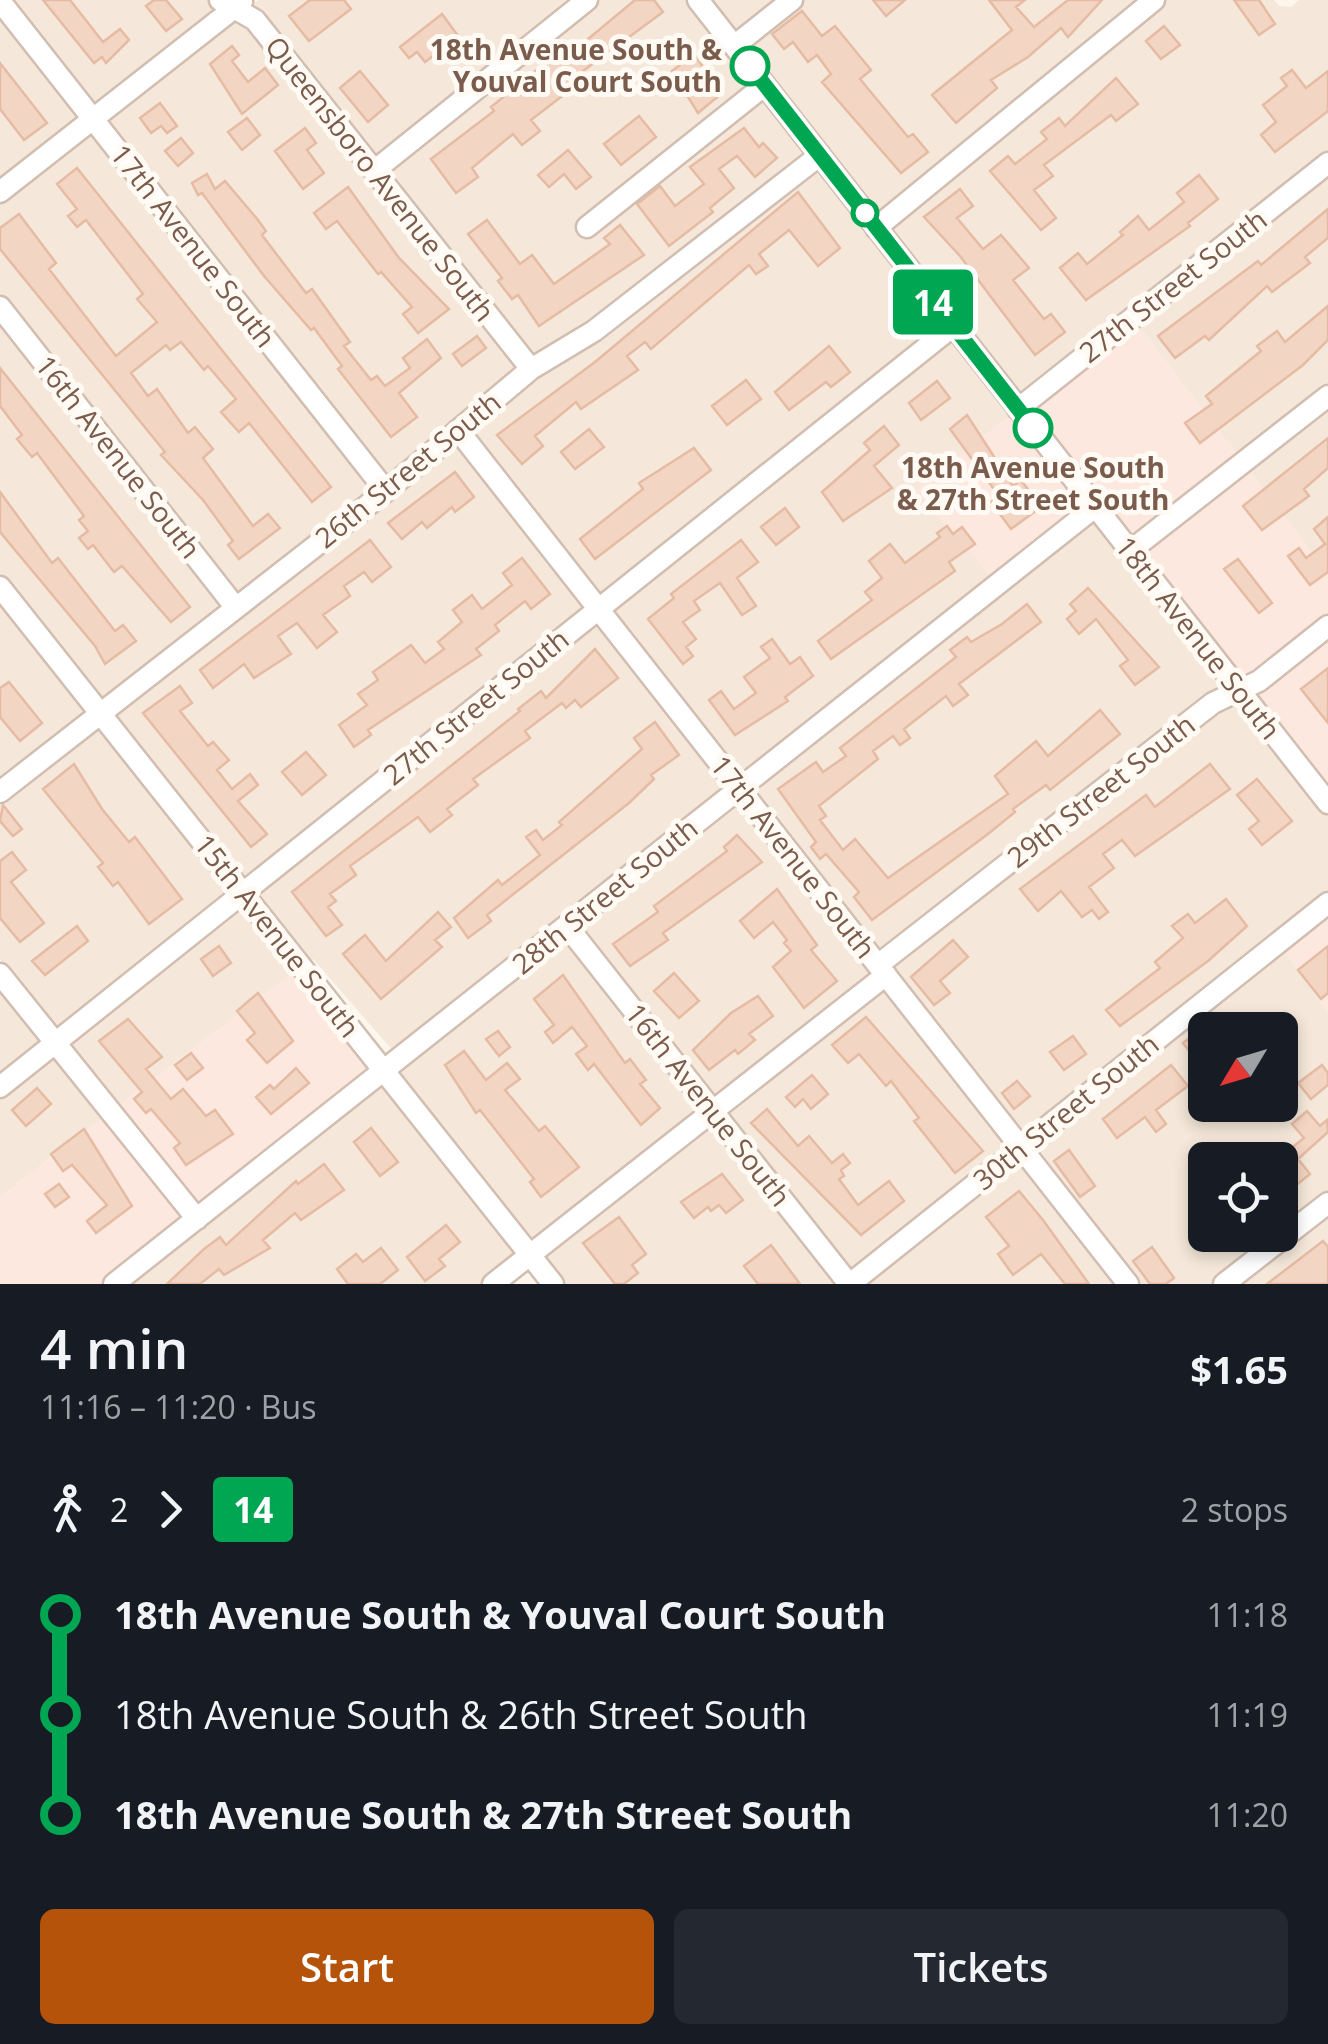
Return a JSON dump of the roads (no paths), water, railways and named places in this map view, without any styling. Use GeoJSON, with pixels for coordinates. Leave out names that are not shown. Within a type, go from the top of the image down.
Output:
{"type":"FeatureCollection","features":[{"type":"Feature","properties":{"kind":"street"},"geometry":{"type":"LineString","coordinates":[[374,171],[587,0]]}},
{"type":"Feature","properties":{"kind":"street","name":"18th Avenue South"},"geometry":{"type":"LineString","coordinates":[[698,0],[1328,802]]}},
{"type":"Feature","properties":{"kind":"street"},"geometry":{"type":"LineString","coordinates":[[734,46],[792,0]]}},
{"type":"Feature","properties":{"kind":"street"},"geometry":{"type":"LineString","coordinates":[[876,228],[1154,0]]}},
{"type":"Feature","properties":{"kind":"street","name":"17th Avenue South"},"geometry":{"type":"LineString","coordinates":[[0,1],[386,491]]}},
{"type":"Feature","properties":{"kind":"street"},"geometry":{"type":"LineString","coordinates":[[0,192],[233,3]]}},
{"type":"Feature","properties":{"kind":"street","name":"Queensboro Avenue South"},"geometry":{"type":"LineString","coordinates":[[233,3],[255,20],[531,369]]}},
{"type":"Feature","properties":{"kind":"street"},"geometry":{"type":"LineString","coordinates":[[587,227],[766,85]]}},
{"type":"Feature","properties":{"kind":"street","name":"26th Street South"},"geometry":{"type":"LineString","coordinates":[[0,792],[386,491],[531,369],[594,331],[820,155]]}},
{"type":"Feature","properties":{"kind":"street","name":"27th Street South"},"geometry":{"type":"LineString","coordinates":[[1018,409],[1328,163]]}},
{"type":"Feature","properties":{"kind":"street","name":"16th Avenue South"},"geometry":{"type":"LineString","coordinates":[[0,307],[236,608]]}},
{"type":"Feature","properties":{"kind":"street","name":"27th Street South"},"geometry":{"type":"LineString","coordinates":[[0,1088],[952,327]]}},
{"type":"Feature","properties":{"kind":"street"},"geometry":{"type":"LineString","coordinates":[[1130,551],[1328,396]]}},
{"type":"Feature","properties":{"kind":"street","name":"17th Avenue South"},"geometry":{"type":"LineString","coordinates":[[458,430],[1128,1284]]}},
{"type":"Feature","properties":{"kind":"street","name":"28th Street South"},"geometry":{"type":"LineString","coordinates":[[114,1284],[1094,507]]}},
{"type":"Feature","properties":{"kind":"street","name":"15th Avenue South"},"geometry":{"type":"LineString","coordinates":[[0,587],[553,1284]]}},
{"type":"Feature","properties":{"kind":"street","name":"29th Street South"},"geometry":{"type":"LineString","coordinates":[[493,1284],[1237,688],[1259,681],[1328,626]]}},
{"type":"Feature","properties":{"kind":"street","name":"30th Street South"},"geometry":{"type":"LineString","coordinates":[[850,1284],[1328,903]]}},
{"type":"Feature","properties":{"kind":"street","name":"16th Avenue South"},"geometry":{"type":"LineString","coordinates":[[568,926],[850,1284]]}},
{"type":"Feature","properties":{"kind":"street"},"geometry":{"type":"LineString","coordinates":[[0,974],[197,1219]]}},
{"type":"Feature","properties":{"kind":"street"},"geometry":{"type":"LineString","coordinates":[[1224,1284],[1328,1203]]}},
{"type":"Feature","properties":{"kind":"place","name":"18th Avenue South & Youval Court South"},"geometry":{"type":"Point","coordinates":[750,66]}},
{"type":"Feature","properties":{"kind":"place","name":"18th Avenue South & 27th Street South"},"geometry":{"type":"Point","coordinates":[1033,428]}}]}
